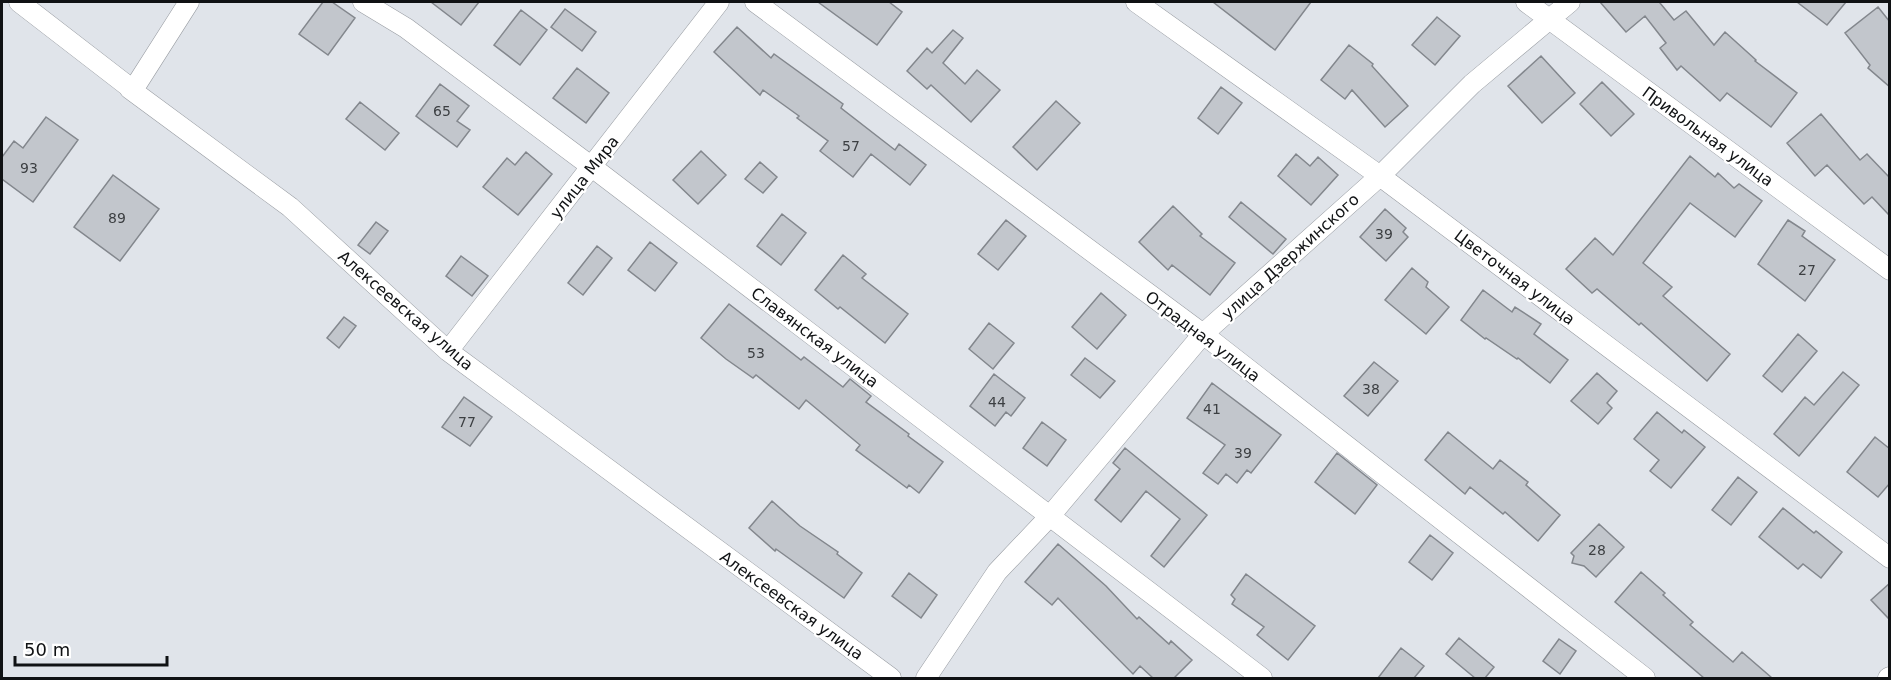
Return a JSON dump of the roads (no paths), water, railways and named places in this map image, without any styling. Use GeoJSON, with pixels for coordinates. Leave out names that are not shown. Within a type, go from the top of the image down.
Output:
{"type":"FeatureCollection","features":[{"type":"Feature","properties":{"kind":"street","name":"Алексеевская улица"},"geometry":{"type":"LineString","coordinates":[[19,2],[133,90],[130,89],[290,207],[448,351],[891,678]]}},
{"type":"Feature","properties":{"kind":"street"},"geometry":{"type":"LineString","coordinates":[[133,90],[189,2]]}},
{"type":"Feature","properties":{"kind":"street","name":"Славянская улица"},"geometry":{"type":"LineString","coordinates":[[363,2],[406,28],[592,167],[1262,678]]}},
{"type":"Feature","properties":{"kind":"street","name":"улица Мира"},"geometry":{"type":"LineString","coordinates":[[448,351],[719,2]]}},
{"type":"Feature","properties":{"kind":"street","name":"Отрадная улица"},"geometry":{"type":"LineString","coordinates":[[755,2],[1203,334],[1645,678]]}},
{"type":"Feature","properties":{"kind":"street","name":"Цветочная улица"},"geometry":{"type":"LineString","coordinates":[[1136,2],[1380,176],[1890,558]]}},
{"type":"Feature","properties":{"kind":"street","name":"Привольная улица"},"geometry":{"type":"LineString","coordinates":[[1526,2],[1890,270]]}},
{"type":"Feature","properties":{"kind":"street","name":"улица Дзержинского"},"geometry":{"type":"LineString","coordinates":[[926,678],[997,572],[1050,516],[1203,334],[1380,176],[1472,84],[1570,2]]}}]}
